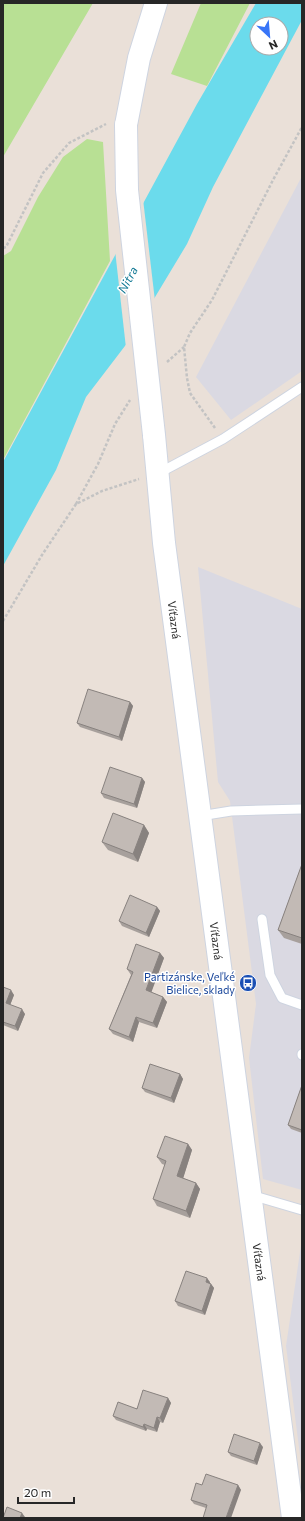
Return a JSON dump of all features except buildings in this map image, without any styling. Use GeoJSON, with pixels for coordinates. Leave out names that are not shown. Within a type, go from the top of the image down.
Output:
{"type":"FeatureCollection","features":[{"type":"Feature","properties":{"kind":"main road","name":"Víťazná"},"geometry":{"type":"LineString","coordinates":[[156,3],[139,58],[126,120],[127,190],[159,473],[164,543],[293,1518]]}},
{"type":"Feature","properties":{"kind":"lane"},"geometry":{"type":"LineString","coordinates":[[159,473],[223,439],[302,387]]}},
{"type":"Feature","properties":{"kind":"lane"},"geometry":{"type":"LineString","coordinates":[[200,816],[231,811],[302,809]]}},
{"type":"Feature","properties":{"kind":"lane"},"geometry":{"type":"LineString","coordinates":[[262,919],[270,975],[282,998],[302,1005]]}},
{"type":"Feature","properties":{"kind":"lane"},"geometry":{"type":"LineString","coordinates":[[250,1195],[302,1210]]}},
{"type":"Feature","properties":{"kind":"path"},"geometry":{"type":"LineString","coordinates":[[3,248],[6,247],[43,173],[69,143],[98,127],[126,120]]}},
{"type":"Feature","properties":{"kind":"path"},"geometry":{"type":"LineString","coordinates":[[163,367],[184,347],[190,333],[212,300],[273,180],[302,127]]}},
{"type":"Feature","properties":{"kind":"path"},"geometry":{"type":"LineString","coordinates":[[184,347],[190,393],[223,439]]}},
{"type":"Feature","properties":{"kind":"path"},"geometry":{"type":"LineString","coordinates":[[3,621],[42,555],[76,504],[98,464],[115,424],[131,399]]}},
{"type":"Feature","properties":{"kind":"path"},"geometry":{"type":"LineString","coordinates":[[76,504],[124,482],[159,473]]}},
{"type":"Feature","properties":{"kind":"shaded area"},"geometry":{"type":"Polygon","coordinates":[[[302,176],[302,371],[231,420],[196,377],[302,176]]]}},
{"type":"Feature","properties":{"kind":"shaded area"},"geometry":{"type":"Polygon","coordinates":[[[198,567],[302,609],[302,1190],[263,1179],[249,1058],[256,1004],[230,801],[218,782],[198,567]]]}},
{"type":"Feature","properties":{"kind":"shaded area"},"geometry":{"type":"Polygon","coordinates":[[[302,1239],[302,1471],[286,1346],[302,1239]]]}},
{"type":"Feature","properties":{"kind":"green space"},"geometry":{"type":"Polygon","coordinates":[[[3,3],[93,3],[3,157],[3,3]]]}},
{"type":"Feature","properties":{"kind":"green space"},"geometry":{"type":"Polygon","coordinates":[[[201,3],[250,3],[207,86],[171,74],[201,3]]]}},
{"type":"Feature","properties":{"kind":"green space"},"geometry":{"type":"Polygon","coordinates":[[[87,139],[103,142],[110,261],[3,460],[3,256],[11,251],[38,197],[63,157],[87,139]]]}},
{"type":"Feature","properties":{"kind":"water","name":"Nitra"},"geometry":{"type":"Polygon","coordinates":[[[256,3],[302,3],[302,20],[289,44],[289,16],[249,16],[249,56],[283,56],[213,187],[187,244],[128,342],[86,397],[56,470],[3,566],[3,462],[197,104],[256,3]]]}},
{"type":"Feature","properties":{"kind":"pier"},"geometry":{"type":"Polygon","coordinates":[[[143,199],[155,301],[126,348],[115,250],[143,199]]]}},
{"type":"Feature","properties":{"kind":"place","name":"Partizánske, Veľké Bielice, sklady"},"geometry":{"type":"Point","coordinates":[248,983]}}]}
